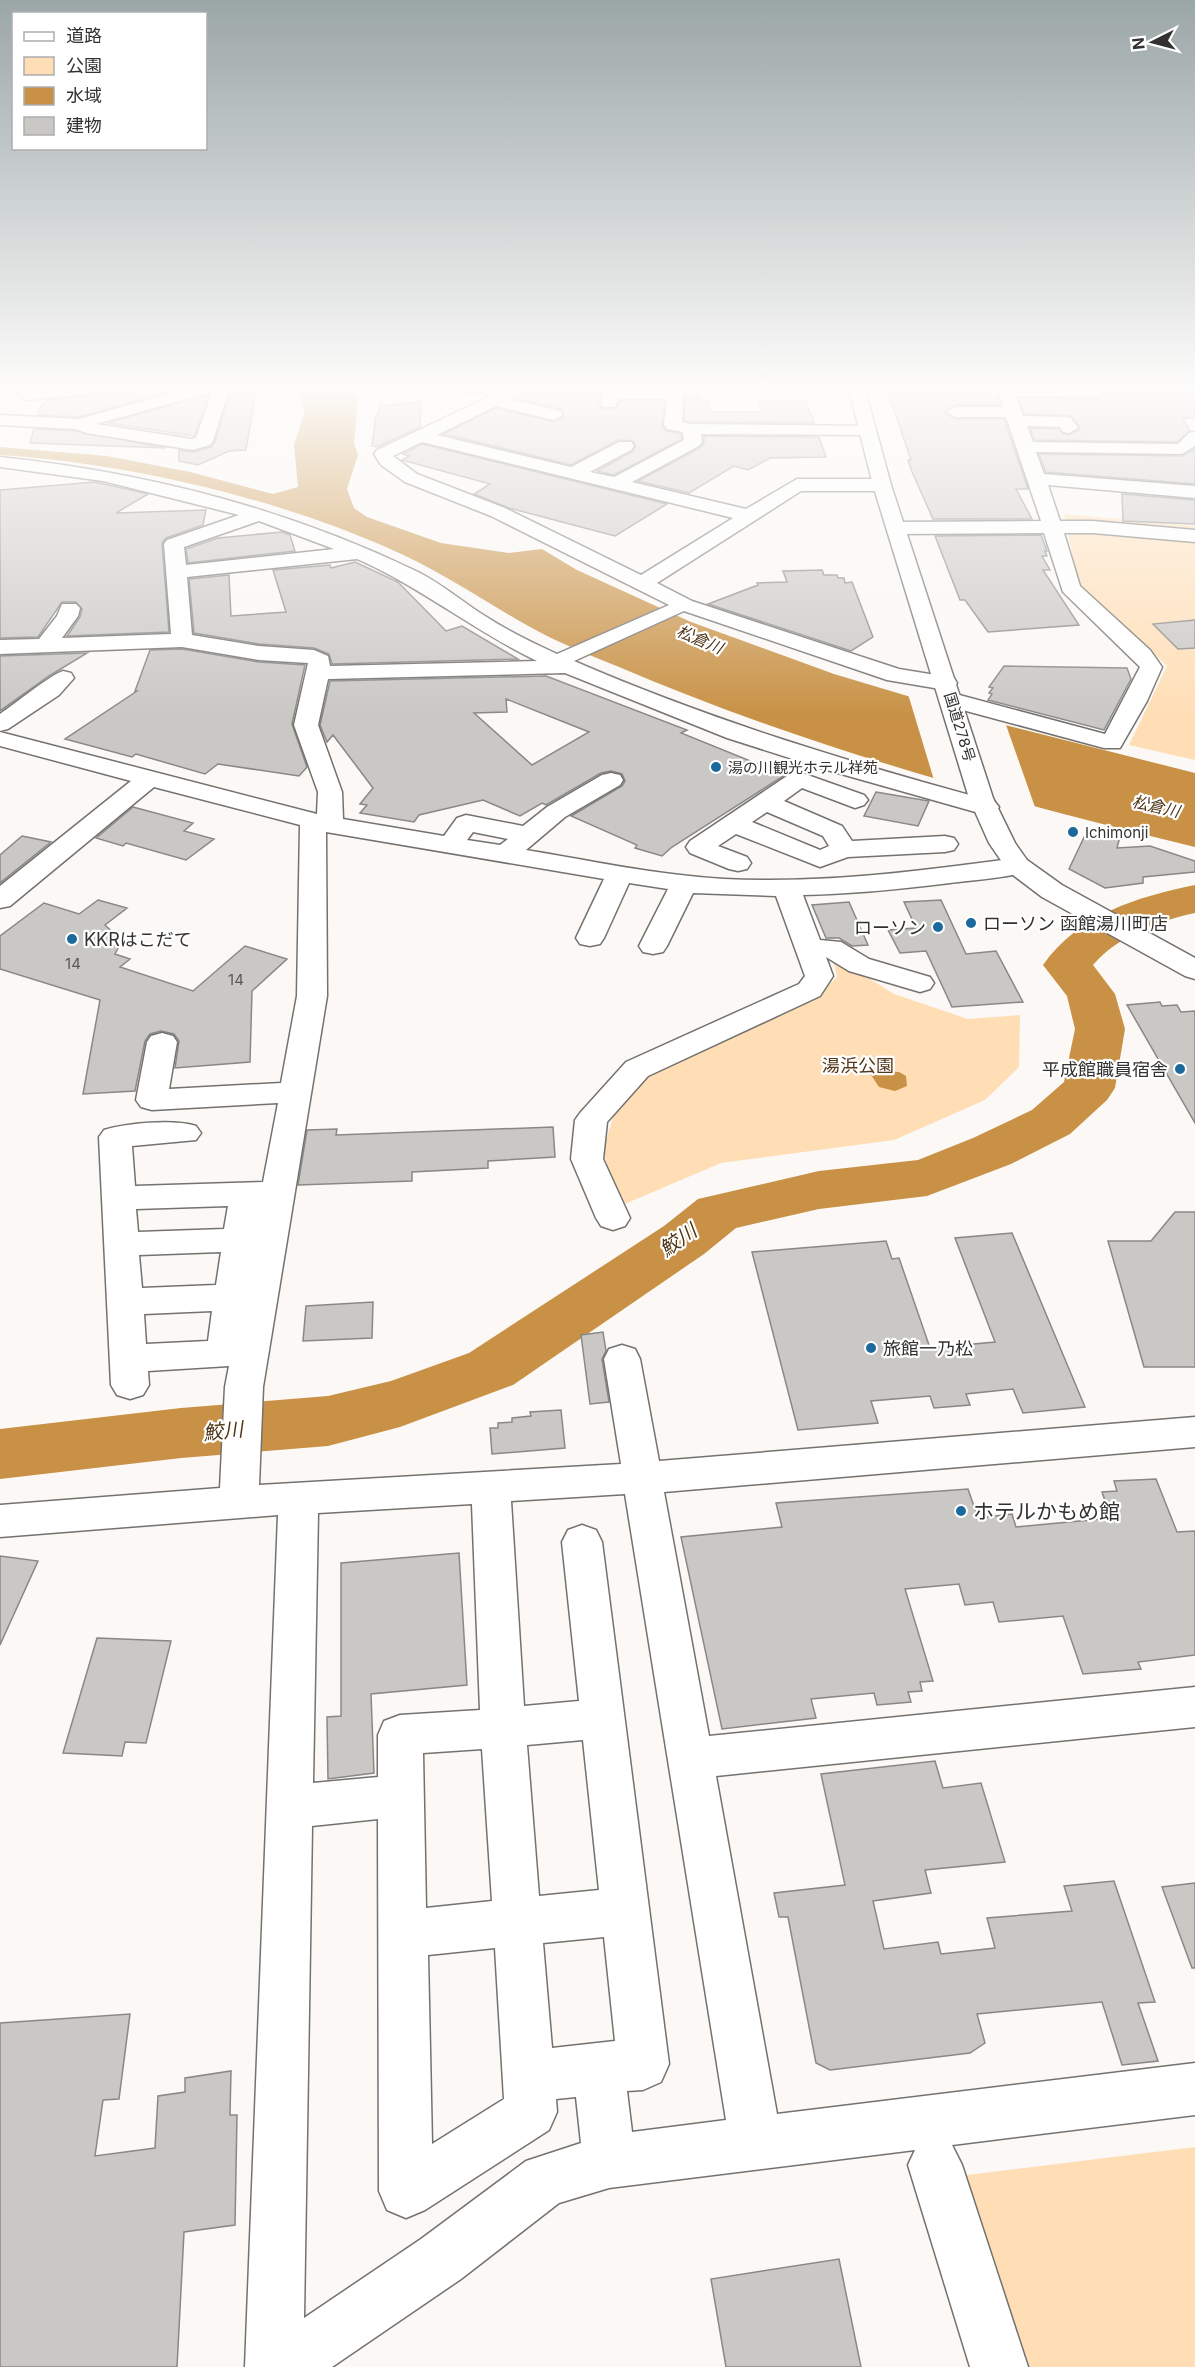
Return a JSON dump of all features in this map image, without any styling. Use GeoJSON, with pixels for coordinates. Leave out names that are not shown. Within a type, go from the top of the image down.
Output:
{"type":"FeatureCollection","features":[{"type":"Feature","properties":{"kind":"main road"},"geometry":{"type":"LineString","coordinates":[[184,496],[256,516],[358,553],[412,577],[477,620],[778,747],[983,803]]}},
{"type":"Feature","properties":{"kind":"main road"},"geometry":{"type":"LineString","coordinates":[[458,496],[498,512],[685,605],[895,675],[950,696],[1112,743],[1136,701],[1151,667],[1142,655],[1070,588],[1042,496]]}},
{"type":"Feature","properties":{"kind":"main road"},"geometry":{"type":"LineString","coordinates":[[668,496],[750,516]]}},
{"type":"Feature","properties":{"kind":"main road"},"geometry":{"type":"LineString","coordinates":[[642,584],[780,496]]}},
{"type":"Feature","properties":{"kind":"main road","name":"国道278号"},"geometry":{"type":"LineString","coordinates":[[886,496],[983,803],[1002,843],[1018,866],[1052,891],[1195,970]]}},
{"type":"Feature","properties":{"kind":"main road"},"geometry":{"type":"LineString","coordinates":[[1147,496],[1195,507]]}},
{"type":"Feature","properties":{"kind":"main road"},"geometry":{"type":"LineString","coordinates":[[182,640],[174,544],[256,516]]}},
{"type":"Feature","properties":{"kind":"main road"},"geometry":{"type":"LineString","coordinates":[[897,528],[1093,527],[1195,536]]}},
{"type":"Feature","properties":{"kind":"main road"},"geometry":{"type":"LineString","coordinates":[[177,572],[358,553]]}},
{"type":"Feature","properties":{"kind":"main road"},"geometry":{"type":"LineString","coordinates":[[45,646],[67,616],[69,608]]}},
{"type":"Feature","properties":{"kind":"main road"},"geometry":{"type":"LineString","coordinates":[[318,673],[570,659],[673,610]]}},
{"type":"Feature","properties":{"kind":"main road"},"geometry":{"type":"LineString","coordinates":[[0,647],[182,640],[259,653],[314,657],[320,661],[306,725],[330,792],[322,823],[312,996],[295,1092],[262,1193],[239,1239],[246,1297],[224,1354],[130,1372],[115,1137],[184,1133]]}},
{"type":"Feature","properties":{"kind":"main road"},"geometry":{"type":"LineString","coordinates":[[0,724],[51,690],[63,678]]}},
{"type":"Feature","properties":{"kind":"main road"},"geometry":{"type":"LineString","coordinates":[[0,739],[322,823],[684,884],[729,889],[787,889],[1018,866]]}},
{"type":"Feature","properties":{"kind":"main road"},"geometry":{"type":"LineString","coordinates":[[0,900],[149,778]]}},
{"type":"Feature","properties":{"kind":"main road"},"geometry":{"type":"LineString","coordinates":[[738,863],[699,847],[799,778],[855,800]]}},
{"type":"Feature","properties":{"kind":"main road"},"geometry":{"type":"LineString","coordinates":[[504,855],[556,812],[611,780]]}},
{"type":"Feature","properties":{"kind":"main road"},"geometry":{"type":"LineString","coordinates":[[766,802],[832,831],[854,849],[880,881]]}},
{"type":"Feature","properties":{"kind":"main road"},"geometry":{"type":"LineString","coordinates":[[451,845],[466,824],[529,835]]}},
{"type":"Feature","properties":{"kind":"main road"},"geometry":{"type":"LineString","coordinates":[[734,824],[820,859],[854,849],[945,844]]}},
{"type":"Feature","properties":{"kind":"main road"},"geometry":{"type":"LineString","coordinates":[[590,938],[620,873]]}},
{"type":"Feature","properties":{"kind":"main road"},"geometry":{"type":"LineString","coordinates":[[653,946],[684,884]]}},
{"type":"Feature","properties":{"kind":"main road"},"geometry":{"type":"LineString","coordinates":[[613,1218],[587,1159],[591,1120],[637,1069],[810,990],[819,976],[787,889]]}},
{"type":"Feature","properties":{"kind":"main road"},"geometry":{"type":"LineString","coordinates":[[810,949],[831,948],[859,965],[920,982]]}},
{"type":"Feature","properties":{"kind":"main road"},"geometry":{"type":"LineString","coordinates":[[162,1042],[152,1100],[295,1092]]}},
{"type":"Feature","properties":{"kind":"main road"},"geometry":{"type":"LineString","coordinates":[[119,1198],[262,1193]]}},
{"type":"Feature","properties":{"kind":"main road"},"geometry":{"type":"LineString","coordinates":[[239,1486],[246,1297],[262,1193]]}},
{"type":"Feature","properties":{"kind":"main road"},"geometry":{"type":"LineString","coordinates":[[122,1244],[239,1239]]}},
{"type":"Feature","properties":{"kind":"main road"},"geometry":{"type":"LineString","coordinates":[[125,1302],[246,1297]]}},
{"type":"Feature","properties":{"kind":"main road"},"geometry":{"type":"LineString","coordinates":[[622,1359],[756,2142]]}},
{"type":"Feature","properties":{"kind":"main road"},"geometry":{"type":"LineString","coordinates":[[0,1521],[239,1486],[298,1498],[491,1488],[642,1478],[1195,1432]]}},
{"type":"Feature","properties":{"kind":"main road"},"geometry":{"type":"LineString","coordinates":[[491,1488],[503,1728],[515,1922],[531,2112],[406,2191],[400,1735],[503,1728],[602,1718]]}},
{"type":"Feature","properties":{"kind":"main road"},"geometry":{"type":"LineString","coordinates":[[274,2367],[298,1498]]}},
{"type":"Feature","properties":{"kind":"main road"},"geometry":{"type":"LineString","coordinates":[[529,2076],[643,2064],[582,1542]]}},
{"type":"Feature","properties":{"kind":"main road"},"geometry":{"type":"LineString","coordinates":[[690,1758],[1195,1707]]}},
{"type":"Feature","properties":{"kind":"main road"},"geometry":{"type":"LineString","coordinates":[[288,1807],[401,1796]]}},
{"type":"Feature","properties":{"kind":"main road"},"geometry":{"type":"LineString","coordinates":[[403,1934],[626,1911]]}},
{"type":"Feature","properties":{"kind":"main road"},"geometry":{"type":"LineString","coordinates":[[599,2069],[609,2161]]}},
{"type":"Feature","properties":{"kind":"main road"},"geometry":{"type":"LineString","coordinates":[[282,2367],[441,2259],[545,2180],[609,2161],[1195,2088]]}},
{"type":"Feature","properties":{"kind":"main road"},"geometry":{"type":"LineString","coordinates":[[935,2165],[999,2367]]}},
{"type":"Feature","properties":{"kind":"green space"},"geometry":{"type":"Polygon","coordinates":[[[1064,514],[1195,526],[1195,760],[1129,745],[1167,666],[1079,586],[1064,514]]]}},
{"type":"Feature","properties":{"kind":"green space","name":"湯浜公園"},"geometry":{"type":"Polygon","coordinates":[[[832,955],[894,994],[968,1019],[1020,1015],[1019,1067],[985,1100],[894,1140],[721,1163],[620,1206],[603,1151],[616,1107],[653,1071],[817,996],[837,977],[832,955]]]}},
{"type":"Feature","properties":{"kind":"green space"},"geometry":{"type":"Polygon","coordinates":[[[1195,2147],[1195,2367],[1021,2367],[959,2176],[1195,2147]]]}},
{"type":"Feature","properties":{"kind":"water","name":"松倉川"},"geometry":{"type":"Polygon","coordinates":[[[242,496],[350,496],[354,508],[367,517],[441,543],[509,553],[542,549],[577,570],[691,622],[834,674],[1001,724],[1195,773],[1195,847],[976,790],[903,769],[760,722],[566,645],[449,579],[388,548],[296,513],[242,496]]]}},
{"type":"Feature","properties":{"kind":"water"},"geometry":{"type":"Polygon","coordinates":[[[857,1060],[882,1071],[899,1072],[906,1076],[907,1086],[895,1091],[879,1087],[867,1069],[852,1061],[857,1060]]]}},
{"type":"Feature","properties":{"kind":"pier"},"geometry":{"type":"Polygon","coordinates":[[[908,694],[1005,722],[1036,810],[934,780],[908,694]]]}},
{"type":"Feature","properties":{"kind":"building"},"geometry":{"type":"Polygon","coordinates":[[[0,496],[144,496],[116,513],[206,510],[203,525],[166,538],[162,543],[169,632],[67,636],[80,617],[82,609],[76,602],[62,602],[38,637],[0,638],[0,496]]]}},
{"type":"Feature","properties":{"kind":"building"},"geometry":{"type":"Polygon","coordinates":[[[480,496],[636,496],[667,504],[615,536],[509,508],[480,496]]]}},
{"type":"Feature","properties":{"kind":"building"},"geometry":{"type":"Polygon","coordinates":[[[923,496],[1020,496],[1032,519],[933,519],[923,496]]]}},
{"type":"Feature","properties":{"kind":"building"},"geometry":{"type":"Polygon","coordinates":[[[1122,496],[1195,500],[1195,524],[1123,521],[1122,496]]]}},
{"type":"Feature","properties":{"kind":"building"},"geometry":{"type":"Polygon","coordinates":[[[282,532],[290,535],[295,551],[188,563],[186,549],[218,538],[282,532]]]}},
{"type":"Feature","properties":{"kind":"building"},"geometry":{"type":"Polygon","coordinates":[[[1041,535],[1047,551],[1045,551],[1047,556],[1042,556],[1050,570],[1043,570],[1079,625],[988,632],[965,600],[960,600],[935,536],[1041,535]]]}},
{"type":"Feature","properties":{"kind":"building"},"geometry":{"type":"Polygon","coordinates":[[[355,562],[398,582],[446,631],[462,626],[518,659],[332,664],[329,654],[314,648],[259,644],[194,633],[189,579],[229,575],[231,616],[286,612],[273,570],[330,565],[331,568],[355,562]]]}},
{"type":"Feature","properties":{"kind":"building"},"geometry":{"type":"Polygon","coordinates":[[[822,570],[824,575],[837,575],[838,578],[844,578],[845,583],[852,582],[873,637],[851,651],[708,604],[758,585],[757,583],[787,582],[783,571],[822,570]]]}},
{"type":"Feature","properties":{"kind":"building"},"geometry":{"type":"Polygon","coordinates":[[[1195,620],[1195,648],[1178,649],[1153,624],[1195,620]]]}},
{"type":"Feature","properties":{"kind":"building"},"geometry":{"type":"Polygon","coordinates":[[[182,649],[259,662],[305,665],[292,724],[307,767],[299,776],[218,764],[205,774],[136,754],[132,757],[65,739],[137,691],[135,691],[150,650],[182,649]]]}},
{"type":"Feature","properties":{"kind":"building"},"geometry":{"type":"Polygon","coordinates":[[[87,653],[49,676],[0,711],[0,656],[87,653]]]}},
{"type":"Feature","properties":{"kind":"building"},"geometry":{"type":"Polygon","coordinates":[[[1004,666],[1127,668],[1131,679],[1104,730],[988,700],[993,688],[989,687],[1004,666]]]}},
{"type":"Feature","properties":{"kind":"building"},"geometry":{"type":"Polygon","coordinates":[[[546,676],[687,730],[681,733],[785,775],[672,847],[662,856],[635,848],[637,845],[571,816],[622,786],[625,781],[622,774],[611,771],[601,773],[546,805],[542,803],[520,816],[483,800],[419,815],[414,822],[360,813],[367,805],[360,804],[373,788],[333,735],[327,742],[320,725],[330,681],[546,676]],[[506,699],[507,712],[474,713],[532,765],[589,732],[506,699]]]}},
{"type":"Feature","properties":{"kind":"building"},"geometry":{"type":"Polygon","coordinates":[[[876,792],[929,801],[918,826],[864,816],[876,792]]]}},
{"type":"Feature","properties":{"kind":"building"},"geometry":{"type":"Polygon","coordinates":[[[133,807],[193,823],[184,831],[214,839],[186,860],[126,843],[123,846],[96,838],[133,807]]]}},
{"type":"Feature","properties":{"kind":"building"},"geometry":{"type":"Polygon","coordinates":[[[1087,831],[1120,836],[1117,848],[1150,846],[1195,861],[1195,872],[1143,877],[1143,883],[1105,888],[1069,869],[1087,831]]]}},
{"type":"Feature","properties":{"kind":"building"},"geometry":{"type":"Polygon","coordinates":[[[22,836],[51,842],[0,883],[0,855],[22,836]]]}},
{"type":"Feature","properties":{"kind":"building"},"geometry":{"type":"Polygon","coordinates":[[[98,900],[127,908],[105,925],[122,941],[115,954],[130,959],[120,967],[193,991],[245,946],[287,959],[252,991],[250,1062],[175,1068],[179,1041],[174,1034],[161,1031],[150,1034],[145,1041],[135,1091],[83,1094],[100,1000],[0,969],[0,936],[44,903],[79,914],[98,900]]]}},
{"type":"Feature","properties":{"kind":"building"},"geometry":{"type":"Polygon","coordinates":[[[941,900],[966,954],[996,951],[1023,1002],[952,1007],[926,951],[900,953],[888,930],[916,928],[904,902],[941,900]]]}},
{"type":"Feature","properties":{"kind":"building"},"geometry":{"type":"Polygon","coordinates":[[[849,902],[868,945],[852,946],[839,938],[826,938],[812,905],[849,902]]]}},
{"type":"Feature","properties":{"kind":"building","name":"平成館職員宿舎"},"geometry":{"type":"Polygon","coordinates":[[[1160,1002],[1162,1006],[1177,1005],[1181,1012],[1195,1011],[1195,1123],[1127,1005],[1160,1002]]]}},
{"type":"Feature","properties":{"kind":"building"},"geometry":{"type":"Polygon","coordinates":[[[553,1127],[555,1157],[488,1161],[488,1168],[412,1172],[412,1181],[298,1185],[307,1130],[337,1129],[336,1135],[553,1127]]]}},
{"type":"Feature","properties":{"kind":"building"},"geometry":{"type":"Polygon","coordinates":[[[1175,1212],[1195,1212],[1195,1367],[1144,1367],[1108,1241],[1151,1241],[1175,1212]]]}},
{"type":"Feature","properties":{"kind":"building"},"geometry":{"type":"Polygon","coordinates":[[[1012,1233],[1085,1407],[1023,1413],[1013,1389],[966,1394],[970,1405],[934,1408],[930,1396],[871,1401],[878,1423],[798,1430],[752,1252],[886,1241],[892,1259],[899,1258],[930,1348],[995,1342],[955,1238],[1012,1233]]]}},
{"type":"Feature","properties":{"kind":"building"},"geometry":{"type":"Polygon","coordinates":[[[373,1302],[372,1338],[303,1341],[306,1306],[373,1302]]]}},
{"type":"Feature","properties":{"kind":"building"},"geometry":{"type":"Polygon","coordinates":[[[603,1332],[606,1351],[602,1359],[609,1402],[590,1404],[581,1335],[603,1332]]]}},
{"type":"Feature","properties":{"kind":"building"},"geometry":{"type":"Polygon","coordinates":[[[561,1410],[565,1448],[492,1454],[490,1428],[498,1428],[498,1423],[512,1422],[512,1418],[531,1416],[530,1412],[561,1410]]]}},
{"type":"Feature","properties":{"kind":"building"},"geometry":{"type":"Polygon","coordinates":[[[1156,1479],[1177,1532],[1195,1531],[1195,1655],[1138,1662],[1141,1669],[1083,1674],[1063,1616],[999,1622],[993,1602],[965,1605],[959,1584],[905,1589],[933,1681],[920,1682],[922,1691],[908,1692],[911,1702],[877,1705],[874,1693],[811,1699],[816,1718],[722,1729],[681,1537],[782,1527],[776,1503],[968,1489],[978,1518],[1012,1514],[1016,1527],[1111,1518],[1102,1492],[1117,1491],[1114,1481],[1156,1479]]]}},
{"type":"Feature","properties":{"kind":"building"},"geometry":{"type":"Polygon","coordinates":[[[459,1553],[467,1685],[371,1694],[374,1773],[328,1779],[327,1717],[341,1716],[341,1563],[459,1553]]]}},
{"type":"Feature","properties":{"kind":"building"},"geometry":{"type":"Polygon","coordinates":[[[0,1556],[38,1561],[0,1645],[0,1556]]]}},
{"type":"Feature","properties":{"kind":"building"},"geometry":{"type":"Polygon","coordinates":[[[97,1638],[171,1641],[146,1743],[125,1742],[122,1756],[63,1753],[97,1638]]]}},
{"type":"Feature","properties":{"kind":"building"},"geometry":{"type":"Polygon","coordinates":[[[935,1761],[943,1788],[981,1783],[1005,1862],[925,1870],[931,1893],[873,1901],[884,1949],[938,1942],[941,1954],[995,1948],[987,1918],[1072,1911],[1064,1886],[1114,1881],[1155,2002],[1138,2003],[1158,2061],[1122,2065],[1102,2002],[977,2014],[985,2043],[970,2053],[830,2070],[816,2063],[788,1917],[779,1917],[774,1893],[845,1885],[821,1774],[935,1761]]]}},
{"type":"Feature","properties":{"kind":"building"},"geometry":{"type":"Polygon","coordinates":[[[1195,1883],[1195,1968],[1192,1968],[1162,1887],[1195,1883]]]}},
{"type":"Feature","properties":{"kind":"building"},"geometry":{"type":"Polygon","coordinates":[[[130,2014],[119,2099],[103,2100],[95,2156],[155,2148],[158,2096],[185,2092],[185,2078],[231,2071],[230,2115],[237,2115],[235,2225],[184,2232],[177,2367],[0,2367],[0,2023],[130,2014]]]}},
{"type":"Feature","properties":{"kind":"building"},"geometry":{"type":"Polygon","coordinates":[[[839,2259],[861,2367],[726,2367],[711,2279],[839,2259]]]}},
{"type":"Feature","properties":{"kind":"waterway","name":"鮫川"},"geometry":{"type":"LineString","coordinates":[[0,1454],[181,1433],[328,1421],[400,1403],[491,1369],[684,1240],[718,1213],[819,1190],[927,1178],[992,1151],[1051,1122],[1089,1088],[1100,1029],[1091,994],[1067,965],[1093,939],[1125,920],[1159,907],[1195,899]]}},
{"type":"Feature","properties":{"kind":"place","name":"湯の川観光ホテル祥苑"},"geometry":{"type":"Point","coordinates":[716,767]}},
{"type":"Feature","properties":{"kind":"place","name":"Ichimonji"},"geometry":{"type":"Point","coordinates":[1073,832]}},
{"type":"Feature","properties":{"kind":"place","name":"ローソン 函館湯川町店"},"geometry":{"type":"Point","coordinates":[971,923]}},
{"type":"Feature","properties":{"kind":"place","name":"ローソン"},"geometry":{"type":"Point","coordinates":[938,927]}},
{"type":"Feature","properties":{"kind":"place","name":"KKRはこだて"},"geometry":{"type":"Point","coordinates":[72,939]}},
{"type":"Feature","properties":{"kind":"place","name":"平成館職員宿舎"},"geometry":{"type":"Point","coordinates":[1180,1069]}},
{"type":"Feature","properties":{"kind":"place","name":"旅館一乃松"},"geometry":{"type":"Point","coordinates":[871,1348]}},
{"type":"Feature","properties":{"kind":"place","name":"ホテルかもめ館"},"geometry":{"type":"Point","coordinates":[961,1511]}}]}
